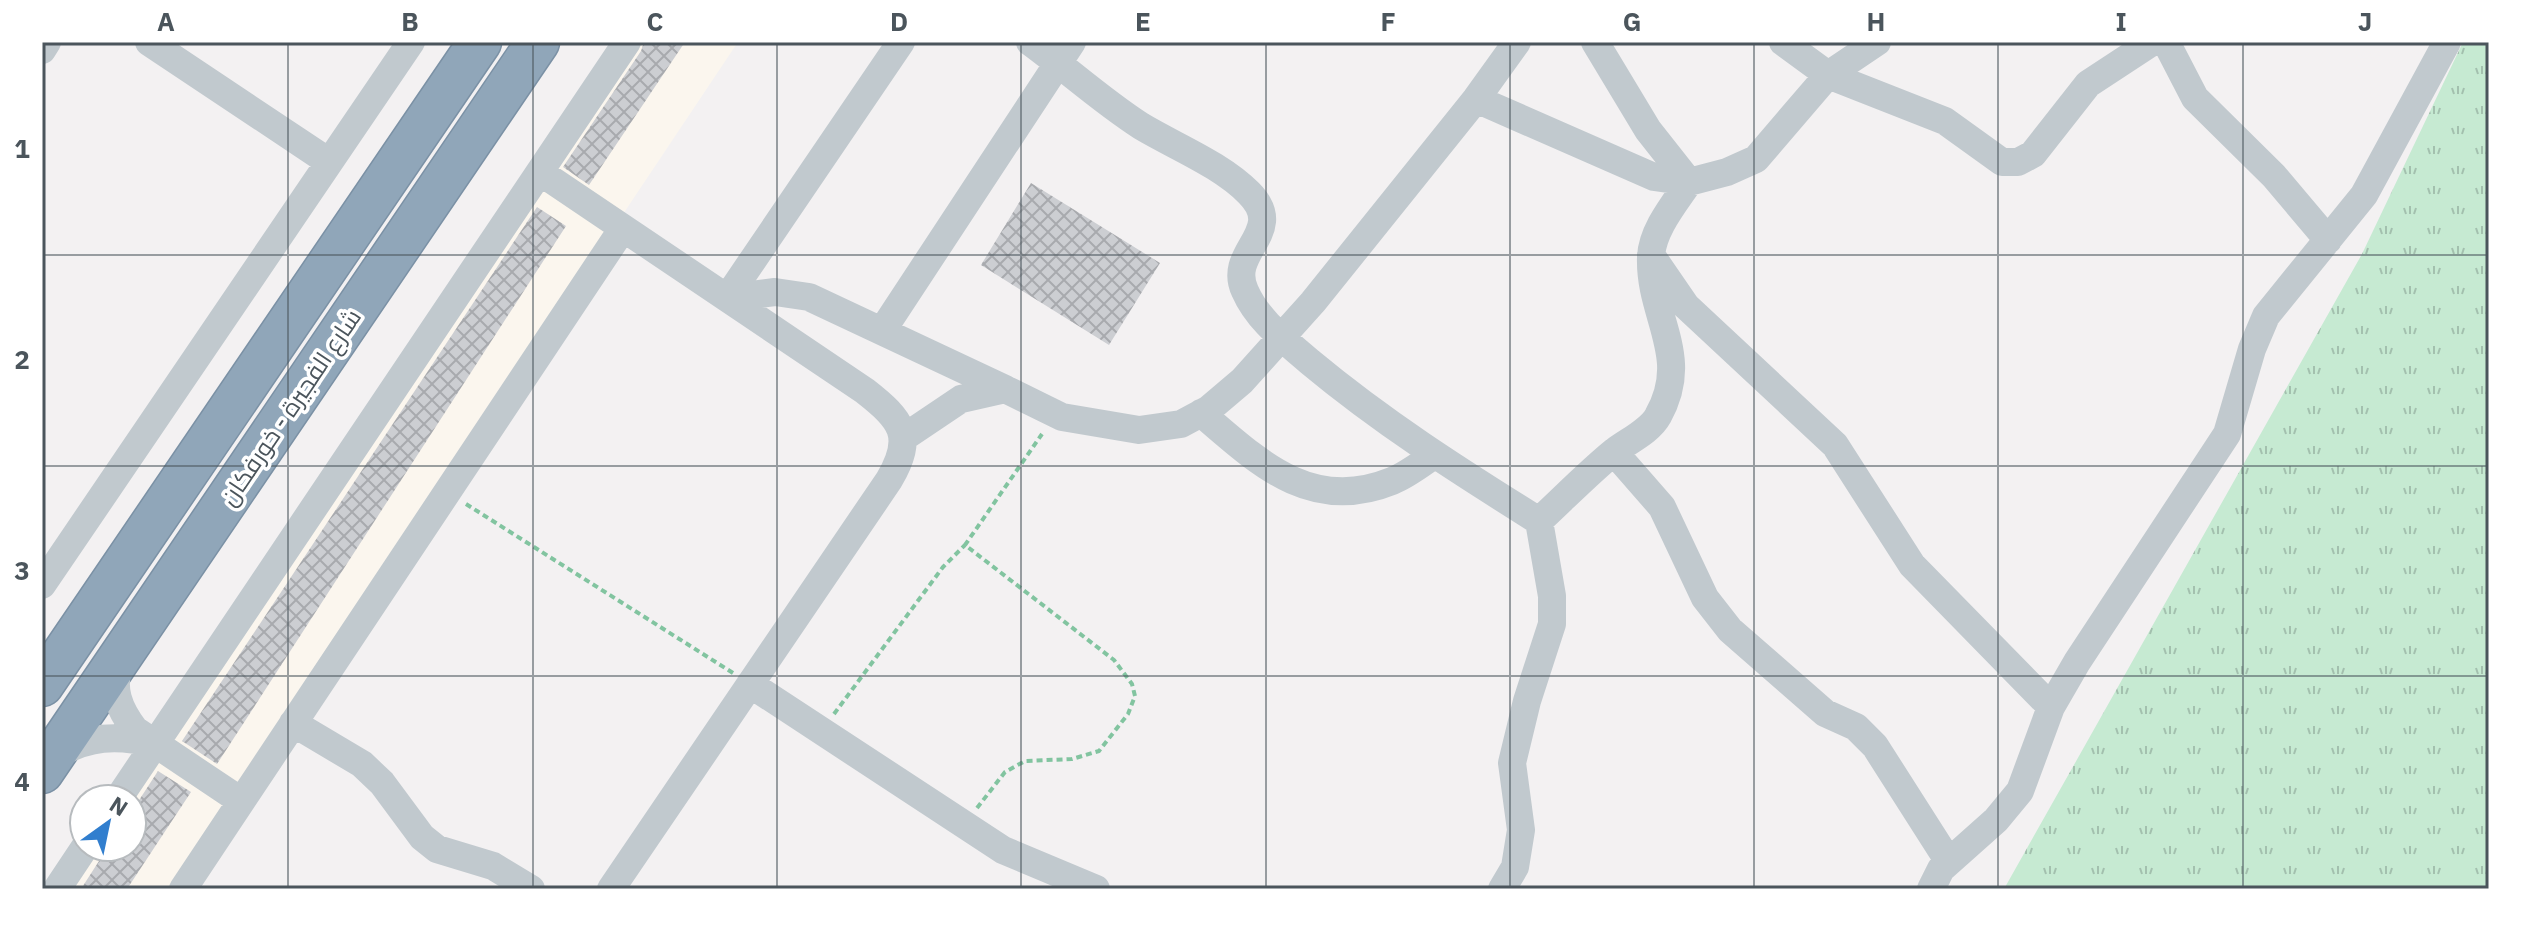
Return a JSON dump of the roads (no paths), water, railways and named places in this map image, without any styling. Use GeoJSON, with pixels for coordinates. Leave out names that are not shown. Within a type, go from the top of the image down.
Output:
{"type":"FeatureCollection","features":[{"type":"Feature","properties":{"kind":"highway","name":"شارع الفجيرة - خورفكان"},"geometry":{"type":"LineString","coordinates":[[42,685],[480,42]]}},
{"type":"Feature","properties":{"kind":"highway","name":"شارع الفجيرة - خورفكان"},"geometry":{"type":"LineString","coordinates":[[47,765],[538,42]]}},
{"type":"Feature","properties":{"kind":"street"},"geometry":{"type":"LineString","coordinates":[[42,50],[47,42]]}},
{"type":"Feature","properties":{"kind":"street"},"geometry":{"type":"LineString","coordinates":[[149,42],[329,162]]}},
{"type":"Feature","properties":{"kind":"street"},"geometry":{"type":"LineString","coordinates":[[42,585],[411,42]]}},
{"type":"Feature","properties":{"kind":"street"},"geometry":{"type":"LineString","coordinates":[[129,783],[627,42]]}},
{"type":"Feature","properties":{"kind":"street"},"geometry":{"type":"LineString","coordinates":[[727,298],[901,42]]}},
{"type":"Feature","properties":{"kind":"street"},"geometry":{"type":"LineString","coordinates":[[1030,42],[1065,52],[1138,124],[1226,175],[1251,194],[1262,214],[1261,233],[1241,262],[1242,287],[1254,310],[1281,337],[1354,399],[1434,455],[1539,521],[1552,596],[1552,624],[1527,701],[1512,763],[1521,830],[1515,867],[1502,889]]}},
{"type":"Feature","properties":{"kind":"street"},"geometry":{"type":"LineString","coordinates":[[727,298],[775,292],[809,297],[1056,414],[1103,426],[1139,430],[1181,424],[1201,413],[1242,381],[1281,337],[1476,99],[1517,42]]}},
{"type":"Feature","properties":{"kind":"street"},"geometry":{"type":"LineString","coordinates":[[1595,42],[1648,130],[1689,182]]}},
{"type":"Feature","properties":{"kind":"street"},"geometry":{"type":"LineString","coordinates":[[1783,42],[1828,75],[1945,121],[2002,162],[2018,162],[2033,154],[2088,84],[2152,42]]}},
{"type":"Feature","properties":{"kind":"street"},"geometry":{"type":"LineString","coordinates":[[1476,99],[1654,177],[1689,182],[1727,172],[1756,159],[1828,75],[1877,42]]}},
{"type":"Feature","properties":{"kind":"street"},"geometry":{"type":"LineString","coordinates":[[2166,42],[2195,98],[2274,176],[2328,240]]}},
{"type":"Feature","properties":{"kind":"street"},"geometry":{"type":"LineString","coordinates":[[1931,889],[1949,862],[2002,813],[2020,791],[2051,707],[2227,434],[2258,332],[2275,302],[2328,240],[2374,178],[2447,42]]}},
{"type":"Feature","properties":{"kind":"street"},"geometry":{"type":"LineString","coordinates":[[882,331],[1065,52]]}},
{"type":"Feature","properties":{"kind":"street"},"geometry":{"type":"LineString","coordinates":[[540,172],[865,391],[884,406],[903,438],[904,452],[889,480],[611,889]]}},
{"type":"Feature","properties":{"kind":"street"},"geometry":{"type":"LineString","coordinates":[[1539,521],[1614,452],[1656,421],[1668,396],[1671,345],[1655,300],[1651,255],[1662,223],[1689,182]]}},
{"type":"Feature","properties":{"kind":"street"},"geometry":{"type":"LineString","coordinates":[[183,889],[623,228]]}},
{"type":"Feature","properties":{"kind":"street"},"geometry":{"type":"LineString","coordinates":[[1651,255],[1686,306],[1835,445],[1912,565],[2051,707]]}},
{"type":"Feature","properties":{"kind":"street"},"geometry":{"type":"LineString","coordinates":[[903,438],[961,399],[1005,389]]}},
{"type":"Feature","properties":{"kind":"street"},"geometry":{"type":"LineString","coordinates":[[1201,413],[1288,480],[1326,491],[1356,491],[1393,481],[1434,455]]}},
{"type":"Feature","properties":{"kind":"street"},"geometry":{"type":"LineString","coordinates":[[1614,452],[1662,507],[1705,598],[1730,630],[1825,713],[1856,727],[1875,746],[1949,862]]}},
{"type":"Feature","properties":{"kind":"street"},"geometry":{"type":"LineString","coordinates":[[123,652],[116,672],[115,693],[122,714],[135,730],[154,745],[241,801]]}},
{"type":"Feature","properties":{"kind":"street"},"geometry":{"type":"LineString","coordinates":[[750,684],[964,825],[1045,870],[1096,889]]}},
{"type":"Feature","properties":{"kind":"street"},"geometry":{"type":"LineString","coordinates":[[293,723],[362,764],[382,783],[422,837],[437,849],[493,866],[531,889]]}},
{"type":"Feature","properties":{"kind":"street"},"geometry":{"type":"LineString","coordinates":[[47,765],[89,740],[132,738],[154,745]]}},
{"type":"Feature","properties":{"kind":"street"},"geometry":{"type":"LineString","coordinates":[[57,889],[74,863]]}}]}
